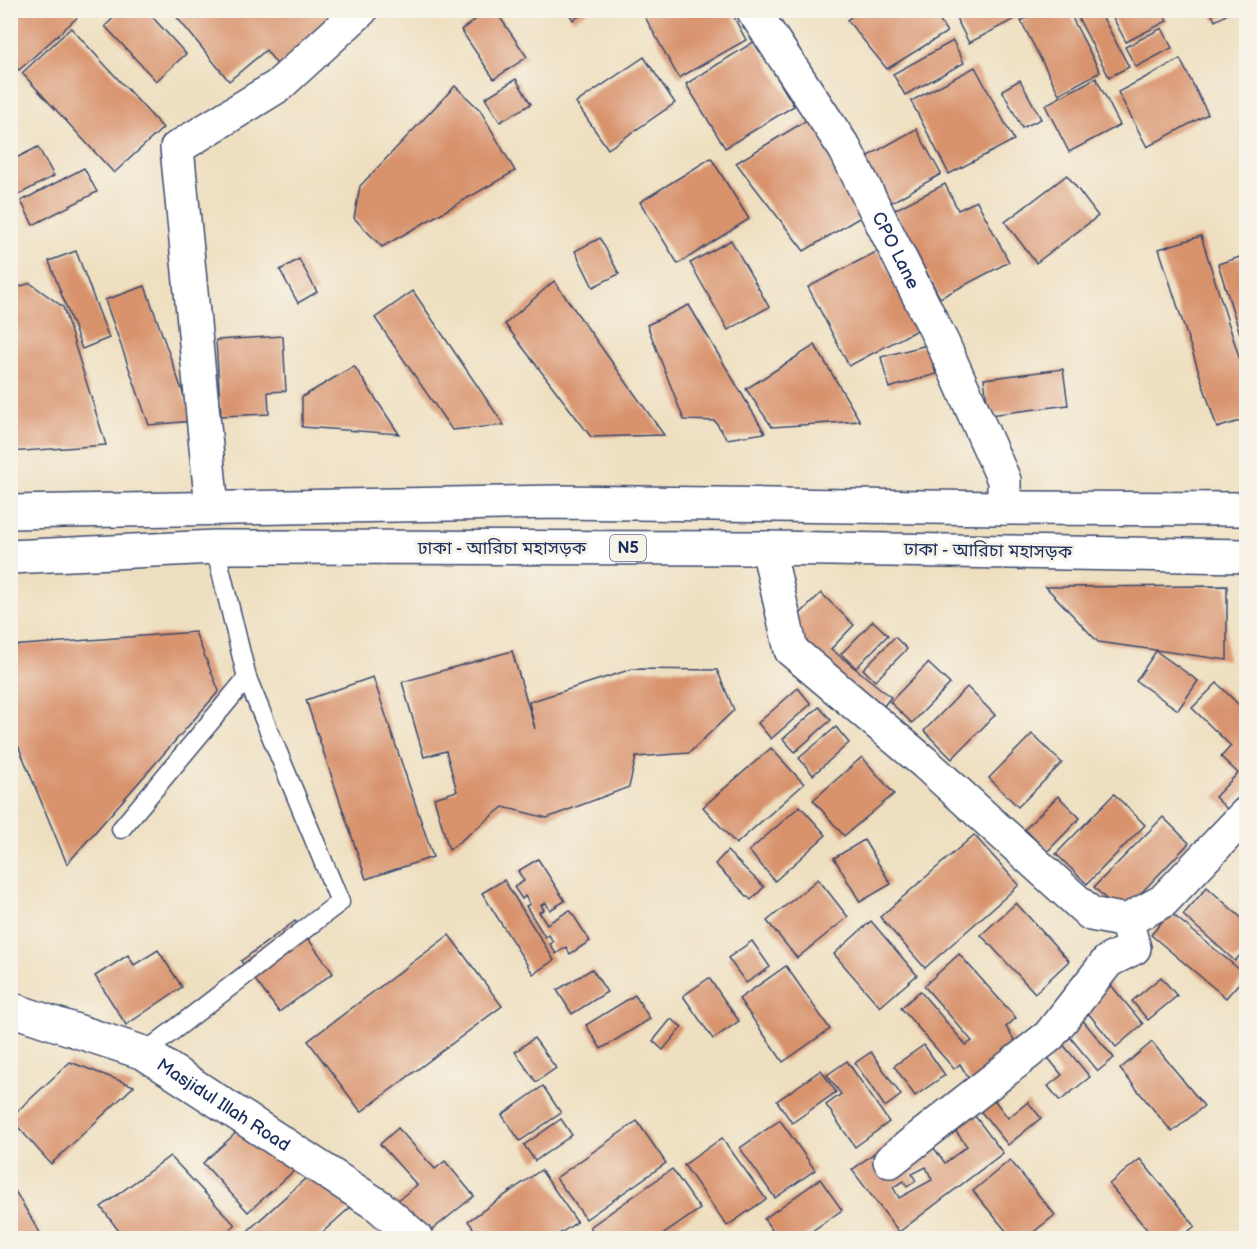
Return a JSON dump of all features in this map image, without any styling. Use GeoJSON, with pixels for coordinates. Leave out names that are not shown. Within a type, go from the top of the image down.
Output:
{"type":"FeatureCollection","features":[{"type":"Feature","properties":{"kind":"main road"},"geometry":{"type":"LineString","coordinates":[[212,508],[177,148],[278,86],[361,10]]}},
{"type":"Feature","properties":{"kind":"main road","name":"CPO Lane"},"geometry":{"type":"LineString","coordinates":[[753,10],[850,159],[943,344],[1004,480],[1004,508]]}},
{"type":"Feature","properties":{"kind":"main road"},"geometry":{"type":"LineString","coordinates":[[10,512],[558,501],[1004,508],[1246,509]]}},
{"type":"Feature","properties":{"kind":"main road","name":"ঢাকা - আরিচা মহাসড়ক"},"geometry":{"type":"LineString","coordinates":[[10,558],[215,547],[768,548],[1246,556]]}},
{"type":"Feature","properties":{"kind":"main road"},"geometry":{"type":"LineString","coordinates":[[768,548],[791,650],[925,763],[1091,914],[1108,962]]}},
{"type":"Feature","properties":{"kind":"main road"},"geometry":{"type":"LineString","coordinates":[[1091,914],[1126,921],[1163,901],[1246,814]]}},
{"type":"Feature","properties":{"kind":"main road"},"geometry":{"type":"LineString","coordinates":[[891,1161],[1049,1036],[1108,962],[1134,948],[1126,921]]}},
{"type":"Feature","properties":{"kind":"main road","name":"Masjidul Illah Road"},"geometry":{"type":"LineString","coordinates":[[10,1009],[144,1053],[379,1206],[416,1239]]}},
{"type":"Feature","properties":{"kind":"lane"},"geometry":{"type":"LineString","coordinates":[[144,1053],[340,903],[247,678],[215,547]]}},
{"type":"Feature","properties":{"kind":"lane"},"geometry":{"type":"LineString","coordinates":[[121,829],[247,678]]}},
{"type":"Feature","properties":{"kind":"building"},"geometry":{"type":"Polygon","coordinates":[[[14,10],[74,10],[79,16],[19,70],[10,61],[10,13],[14,10]]]}},
{"type":"Feature","properties":{"kind":"building"},"geometry":{"type":"Polygon","coordinates":[[[122,10],[146,10],[186,54],[156,81],[105,26],[122,10]]]}},
{"type":"Feature","properties":{"kind":"building"},"geometry":{"type":"Polygon","coordinates":[[[171,10],[348,10],[279,67],[266,50],[229,81],[171,10]]]}},
{"type":"Feature","properties":{"kind":"building"},"geometry":{"type":"Polygon","coordinates":[[[489,10],[495,10],[527,57],[494,79],[461,30],[489,10]]]}},
{"type":"Feature","properties":{"kind":"building"},"geometry":{"type":"Polygon","coordinates":[[[567,10],[590,10],[573,20],[567,10]]]}},
{"type":"Feature","properties":{"kind":"building"},"geometry":{"type":"Polygon","coordinates":[[[641,10],[730,10],[746,40],[679,78],[641,10]]]}},
{"type":"Feature","properties":{"kind":"building"},"geometry":{"type":"Polygon","coordinates":[[[861,10],[933,10],[947,32],[887,69],[847,20],[861,10]]]}},
{"type":"Feature","properties":{"kind":"building"},"geometry":{"type":"Polygon","coordinates":[[[952,10],[1020,10],[1022,15],[969,43],[952,10]]]}},
{"type":"Feature","properties":{"kind":"building"},"geometry":{"type":"Polygon","coordinates":[[[1041,10],[1068,10],[1100,72],[1059,94],[1021,21],[1041,10]]]}},
{"type":"Feature","properties":{"kind":"building"},"geometry":{"type":"Polygon","coordinates":[[[1074,10],[1099,10],[1129,67],[1109,77],[1074,10]]]}},
{"type":"Feature","properties":{"kind":"building"},"geometry":{"type":"Polygon","coordinates":[[[1109,10],[1162,10],[1167,21],[1126,42],[1109,10]]]}},
{"type":"Feature","properties":{"kind":"building"},"geometry":{"type":"Polygon","coordinates":[[[1210,10],[1235,10],[1215,21],[1210,10]]]}},
{"type":"Feature","properties":{"kind":"building"},"geometry":{"type":"Polygon","coordinates":[[[71,28],[163,128],[114,173],[22,73],[71,28]]]}},
{"type":"Feature","properties":{"kind":"building"},"geometry":{"type":"Polygon","coordinates":[[[1162,28],[1172,48],[1136,67],[1125,47],[1162,28]]]}},
{"type":"Feature","properties":{"kind":"building"},"geometry":{"type":"Polygon","coordinates":[[[755,41],[794,106],[725,148],[686,84],[755,41]]]}},
{"type":"Feature","properties":{"kind":"building"},"geometry":{"type":"Polygon","coordinates":[[[953,41],[964,63],[905,95],[893,74],[953,41]]]}},
{"type":"Feature","properties":{"kind":"building"},"geometry":{"type":"Polygon","coordinates":[[[644,57],[675,103],[608,149],[576,103],[644,57]]]}},
{"type":"Feature","properties":{"kind":"building"},"geometry":{"type":"Polygon","coordinates":[[[1180,59],[1208,114],[1147,147],[1118,92],[1180,59]]]}},
{"type":"Feature","properties":{"kind":"building"},"geometry":{"type":"Polygon","coordinates":[[[975,67],[1014,140],[949,174],[911,101],[975,67]]]}},
{"type":"Feature","properties":{"kind":"building"},"geometry":{"type":"Polygon","coordinates":[[[1096,78],[1120,125],[1069,152],[1045,105],[1096,78]]]}},
{"type":"Feature","properties":{"kind":"building"},"geometry":{"type":"Polygon","coordinates":[[[516,79],[531,104],[500,122],[485,98],[516,79]]]}},
{"type":"Feature","properties":{"kind":"building"},"geometry":{"type":"Polygon","coordinates":[[[1020,80],[1041,119],[1022,128],[1002,90],[1020,80]]]}},
{"type":"Feature","properties":{"kind":"building"},"geometry":{"type":"Polygon","coordinates":[[[455,86],[480,110],[515,171],[382,247],[354,218],[360,186],[455,86]]]}},
{"type":"Feature","properties":{"kind":"building"},"geometry":{"type":"Polygon","coordinates":[[[812,117],[869,212],[804,251],[736,163],[812,117]]]}},
{"type":"Feature","properties":{"kind":"building"},"geometry":{"type":"Polygon","coordinates":[[[916,129],[941,174],[887,205],[861,160],[916,129]]]}},
{"type":"Feature","properties":{"kind":"building"},"geometry":{"type":"Polygon","coordinates":[[[38,147],[54,176],[12,198],[10,161],[38,147]]]}},
{"type":"Feature","properties":{"kind":"building"},"geometry":{"type":"Polygon","coordinates":[[[711,158],[749,219],[678,264],[640,202],[711,158]]]}},
{"type":"Feature","properties":{"kind":"building"},"geometry":{"type":"Polygon","coordinates":[[[84,168],[97,192],[33,225],[21,201],[84,168]]]}},
{"type":"Feature","properties":{"kind":"building"},"geometry":{"type":"Polygon","coordinates":[[[1067,175],[1098,216],[1036,263],[1005,222],[1067,175]]]}},
{"type":"Feature","properties":{"kind":"building"},"geometry":{"type":"Polygon","coordinates":[[[945,184],[958,210],[977,201],[1009,262],[940,298],[894,210],[945,184]]]}},
{"type":"Feature","properties":{"kind":"building"},"geometry":{"type":"Polygon","coordinates":[[[1201,236],[1246,379],[1246,419],[1217,428],[1159,249],[1201,236]]]}},
{"type":"Feature","properties":{"kind":"building"},"geometry":{"type":"Polygon","coordinates":[[[600,238],[619,274],[593,287],[575,251],[600,238]]]}},
{"type":"Feature","properties":{"kind":"building"},"geometry":{"type":"Polygon","coordinates":[[[731,240],[769,307],[728,330],[690,263],[731,240]]]}},
{"type":"Feature","properties":{"kind":"building"},"geometry":{"type":"Polygon","coordinates":[[[76,251],[109,338],[82,349],[49,261],[76,251]]]}},
{"type":"Feature","properties":{"kind":"building"},"geometry":{"type":"Polygon","coordinates":[[[878,251],[919,329],[849,366],[808,287],[878,251]]]}},
{"type":"Feature","properties":{"kind":"building"},"geometry":{"type":"Polygon","coordinates":[[[1243,256],[1246,272],[1246,353],[1218,264],[1243,256]]]}},
{"type":"Feature","properties":{"kind":"building"},"geometry":{"type":"Polygon","coordinates":[[[299,259],[317,292],[298,303],[280,270],[299,259]]]}},
{"type":"Feature","properties":{"kind":"building"},"geometry":{"type":"Polygon","coordinates":[[[554,281],[664,435],[591,437],[505,324],[554,281]]]}},
{"type":"Feature","properties":{"kind":"building"},"geometry":{"type":"Polygon","coordinates":[[[30,283],[63,307],[106,445],[10,452],[10,290],[30,283]]]}},
{"type":"Feature","properties":{"kind":"building"},"geometry":{"type":"Polygon","coordinates":[[[145,286],[193,421],[149,425],[105,300],[145,286]]]}},
{"type":"Feature","properties":{"kind":"building"},"geometry":{"type":"Polygon","coordinates":[[[413,291],[504,425],[452,430],[375,318],[413,291]]]}},
{"type":"Feature","properties":{"kind":"building"},"geometry":{"type":"Polygon","coordinates":[[[689,305],[765,433],[727,439],[715,421],[684,420],[647,325],[689,305]]]}},
{"type":"Feature","properties":{"kind":"building"},"geometry":{"type":"Polygon","coordinates":[[[283,336],[286,391],[268,392],[269,414],[221,416],[216,340],[283,336]]]}},
{"type":"Feature","properties":{"kind":"building"},"geometry":{"type":"Polygon","coordinates":[[[815,345],[860,421],[772,427],[746,389],[815,345]]]}},
{"type":"Feature","properties":{"kind":"building"},"geometry":{"type":"Polygon","coordinates":[[[927,345],[936,374],[889,388],[881,357],[927,345]]]}},
{"type":"Feature","properties":{"kind":"building"},"geometry":{"type":"Polygon","coordinates":[[[354,366],[399,434],[302,427],[302,397],[354,366]]]}},
{"type":"Feature","properties":{"kind":"building"},"geometry":{"type":"Polygon","coordinates":[[[1063,369],[1068,405],[989,415],[984,379],[1063,369]]]}},
{"type":"Feature","properties":{"kind":"building"},"geometry":{"type":"Polygon","coordinates":[[[1227,586],[1227,660],[1098,642],[1046,587],[1227,586]]]}},
{"type":"Feature","properties":{"kind":"building"},"geometry":{"type":"Polygon","coordinates":[[[821,593],[854,625],[831,649],[891,697],[870,723],[777,647],[794,620],[821,593]]]}},
{"type":"Feature","properties":{"kind":"building"},"geometry":{"type":"Polygon","coordinates":[[[873,621],[888,635],[856,668],[841,654],[873,621]]]}},
{"type":"Feature","properties":{"kind":"building"},"geometry":{"type":"Polygon","coordinates":[[[195,632],[219,691],[67,864],[10,726],[10,646],[195,632]]]}},
{"type":"Feature","properties":{"kind":"building"},"geometry":{"type":"Polygon","coordinates":[[[895,637],[907,649],[875,681],[863,669],[895,637]]]}},
{"type":"Feature","properties":{"kind":"building"},"geometry":{"type":"Polygon","coordinates":[[[512,651],[535,729],[529,702],[632,669],[717,670],[734,710],[689,753],[636,757],[629,787],[547,818],[503,807],[449,850],[434,798],[457,791],[446,751],[424,757],[402,682],[512,651]]]}},
{"type":"Feature","properties":{"kind":"building"},"geometry":{"type":"Polygon","coordinates":[[[1156,651],[1198,681],[1178,710],[1136,681],[1156,651]]]}},
{"type":"Feature","properties":{"kind":"building"},"geometry":{"type":"Polygon","coordinates":[[[928,663],[950,684],[912,723],[890,702],[928,663]]]}},
{"type":"Feature","properties":{"kind":"building"},"geometry":{"type":"Polygon","coordinates":[[[373,677],[433,857],[366,879],[306,700],[373,677]]]}},
{"type":"Feature","properties":{"kind":"building"},"geometry":{"type":"Polygon","coordinates":[[[1217,683],[1246,712],[1246,790],[1227,809],[1215,797],[1238,773],[1221,757],[1231,746],[1192,708],[1217,683]]]}},
{"type":"Feature","properties":{"kind":"building"},"geometry":{"type":"Polygon","coordinates":[[[967,687],[995,715],[952,759],[924,731],[967,687]]]}},
{"type":"Feature","properties":{"kind":"building"},"geometry":{"type":"Polygon","coordinates":[[[798,688],[811,704],[771,739],[758,723],[798,688]]]}},
{"type":"Feature","properties":{"kind":"building"},"geometry":{"type":"Polygon","coordinates":[[[819,707],[831,720],[795,752],[783,739],[819,707]]]}},
{"type":"Feature","properties":{"kind":"building"},"geometry":{"type":"Polygon","coordinates":[[[836,727],[849,743],[813,775],[799,758],[836,727]]]}},
{"type":"Feature","properties":{"kind":"building"},"geometry":{"type":"Polygon","coordinates":[[[1032,734],[1062,763],[1018,807],[989,778],[1032,734]]]}},
{"type":"Feature","properties":{"kind":"building"},"geometry":{"type":"Polygon","coordinates":[[[771,748],[804,784],[736,844],[703,807],[771,748]]]}},
{"type":"Feature","properties":{"kind":"building"},"geometry":{"type":"Polygon","coordinates":[[[862,757],[894,794],[844,836],[813,800],[862,757]]]}},
{"type":"Feature","properties":{"kind":"building"},"geometry":{"type":"Polygon","coordinates":[[[1114,794],[1145,825],[1087,884],[1056,854],[1114,794]]]}},
{"type":"Feature","properties":{"kind":"building"},"geometry":{"type":"Polygon","coordinates":[[[1058,796],[1080,818],[1047,852],[1025,829],[1058,796]]]}},
{"type":"Feature","properties":{"kind":"building"},"geometry":{"type":"Polygon","coordinates":[[[800,806],[826,835],[775,881],[749,851],[800,806]]]}},
{"type":"Feature","properties":{"kind":"building"},"geometry":{"type":"Polygon","coordinates":[[[1163,817],[1189,843],[1121,914],[1094,887],[1163,817]]]}},
{"type":"Feature","properties":{"kind":"building"},"geometry":{"type":"Polygon","coordinates":[[[974,835],[1019,885],[925,968],[880,917],[974,835]]]}},
{"type":"Feature","properties":{"kind":"building"},"geometry":{"type":"Polygon","coordinates":[[[864,840],[891,884],[860,902],[834,858],[864,840]]]}},
{"type":"Feature","properties":{"kind":"building"},"geometry":{"type":"Polygon","coordinates":[[[727,851],[764,887],[751,900],[715,864],[727,851]]]}},
{"type":"Feature","properties":{"kind":"building"},"geometry":{"type":"Polygon","coordinates":[[[538,859],[565,901],[550,910],[546,903],[541,905],[544,910],[539,912],[547,924],[570,910],[590,941],[570,954],[566,947],[556,954],[550,944],[553,942],[549,935],[545,937],[526,906],[530,904],[525,896],[522,899],[514,887],[524,881],[518,871],[538,859]]]}},
{"type":"Feature","properties":{"kind":"building"},"geometry":{"type":"Polygon","coordinates":[[[818,879],[848,917],[797,958],[767,921],[818,879]]]}},
{"type":"Feature","properties":{"kind":"building"},"geometry":{"type":"Polygon","coordinates":[[[504,880],[554,960],[533,974],[482,893],[504,880]]]}},
{"type":"Feature","properties":{"kind":"building"},"geometry":{"type":"Polygon","coordinates":[[[1207,887],[1246,922],[1246,948],[1235,961],[1183,915],[1207,887]]]}},
{"type":"Feature","properties":{"kind":"building"},"geometry":{"type":"Polygon","coordinates":[[[1016,903],[1069,961],[1035,993],[981,935],[1016,903]]]}},
{"type":"Feature","properties":{"kind":"building"},"geometry":{"type":"Polygon","coordinates":[[[1170,912],[1246,975],[1226,998],[1151,935],[1170,912]]]}},
{"type":"Feature","properties":{"kind":"building"},"geometry":{"type":"Polygon","coordinates":[[[295,921],[333,973],[279,1012],[241,961],[295,921]]]}},
{"type":"Feature","properties":{"kind":"building"},"geometry":{"type":"Polygon","coordinates":[[[871,921],[917,975],[880,1007],[834,954],[871,921]]]}},
{"type":"Feature","properties":{"kind":"building"},"geometry":{"type":"Polygon","coordinates":[[[449,935],[502,1006],[361,1112],[308,1041],[449,935]]]}},
{"type":"Feature","properties":{"kind":"building"},"geometry":{"type":"Polygon","coordinates":[[[752,941],[770,967],[746,983],[728,958],[752,941]]]}},
{"type":"Feature","properties":{"kind":"building"},"geometry":{"type":"Polygon","coordinates":[[[158,950],[182,987],[126,1025],[95,976],[128,955],[134,965],[158,950]]]}},
{"type":"Feature","properties":{"kind":"building"},"geometry":{"type":"Polygon","coordinates":[[[959,954],[1016,1018],[1006,1027],[1031,1067],[989,1093],[1008,1118],[1028,1102],[1041,1118],[1008,1145],[970,1098],[977,1092],[960,1064],[954,1069],[901,1008],[920,991],[966,1045],[972,1041],[924,986],[959,954]]]}},
{"type":"Feature","properties":{"kind":"building"},"geometry":{"type":"Polygon","coordinates":[[[786,966],[830,1029],[783,1062],[739,999],[786,966]]]}},
{"type":"Feature","properties":{"kind":"building"},"geometry":{"type":"Polygon","coordinates":[[[592,969],[607,992],[572,1014],[557,990],[592,969]]]}},
{"type":"Feature","properties":{"kind":"building"},"geometry":{"type":"Polygon","coordinates":[[[1101,973],[1143,1024],[1116,1047],[1074,996],[1101,973]]]}},
{"type":"Feature","properties":{"kind":"building"},"geometry":{"type":"Polygon","coordinates":[[[1161,977],[1177,996],[1148,1020],[1132,1001],[1161,977]]]}},
{"type":"Feature","properties":{"kind":"building"},"geometry":{"type":"Polygon","coordinates":[[[709,978],[739,1021],[713,1039],[683,996],[709,978]]]}},
{"type":"Feature","properties":{"kind":"building"},"geometry":{"type":"Polygon","coordinates":[[[635,995],[650,1019],[601,1049],[586,1025],[635,995]]]}},
{"type":"Feature","properties":{"kind":"building"},"geometry":{"type":"Polygon","coordinates":[[[1066,1000],[1114,1058],[1098,1071],[1050,1013],[1066,1000]]]}},
{"type":"Feature","properties":{"kind":"building"},"geometry":{"type":"Polygon","coordinates":[[[671,1019],[682,1027],[663,1050],[653,1041],[671,1019]]]}},
{"type":"Feature","properties":{"kind":"building"},"geometry":{"type":"Polygon","coordinates":[[[1051,1030],[1090,1077],[1060,1101],[1048,1086],[1062,1075],[1036,1043],[1051,1030]]]}},
{"type":"Feature","properties":{"kind":"building"},"geometry":{"type":"Polygon","coordinates":[[[534,1038],[556,1068],[536,1082],[515,1052],[534,1038]]]}},
{"type":"Feature","properties":{"kind":"building"},"geometry":{"type":"Polygon","coordinates":[[[1152,1042],[1204,1106],[1172,1132],[1120,1069],[1152,1042]]]}},
{"type":"Feature","properties":{"kind":"building"},"geometry":{"type":"Polygon","coordinates":[[[924,1045],[945,1075],[915,1096],[894,1066],[924,1045]]]}},
{"type":"Feature","properties":{"kind":"building"},"geometry":{"type":"Polygon","coordinates":[[[871,1052],[901,1095],[885,1107],[855,1063],[871,1052]]]}},
{"type":"Feature","properties":{"kind":"building"},"geometry":{"type":"Polygon","coordinates":[[[847,1061],[889,1122],[855,1147],[826,1105],[841,1094],[827,1075],[847,1061]]]}},
{"type":"Feature","properties":{"kind":"building"},"geometry":{"type":"Polygon","coordinates":[[[70,1062],[134,1086],[51,1164],[10,1118],[70,1062]]]}},
{"type":"Feature","properties":{"kind":"building"},"geometry":{"type":"Polygon","coordinates":[[[821,1070],[836,1092],[792,1123],[777,1101],[821,1070]]]}},
{"type":"Feature","properties":{"kind":"building"},"geometry":{"type":"Polygon","coordinates":[[[543,1086],[561,1113],[520,1141],[502,1115],[543,1086]]]}},
{"type":"Feature","properties":{"kind":"building"},"geometry":{"type":"Polygon","coordinates":[[[956,1091],[1003,1153],[899,1232],[852,1170],[956,1091]],[[942,1113],[920,1130],[945,1163],[967,1146],[942,1113]],[[926,1167],[912,1174],[916,1181],[907,1187],[904,1181],[893,1187],[899,1198],[932,1180],[926,1167]]]}},
{"type":"Feature","properties":{"kind":"building"},"geometry":{"type":"Polygon","coordinates":[[[260,1111],[305,1161],[248,1212],[203,1163],[260,1111]]]}},
{"type":"Feature","properties":{"kind":"building"},"geometry":{"type":"Polygon","coordinates":[[[561,1119],[572,1135],[535,1161],[524,1145],[561,1119]]]}},
{"type":"Feature","properties":{"kind":"building"},"geometry":{"type":"Polygon","coordinates":[[[780,1120],[815,1170],[775,1198],[740,1148],[780,1120]]]}},
{"type":"Feature","properties":{"kind":"building"},"geometry":{"type":"Polygon","coordinates":[[[637,1121],[666,1163],[586,1219],[556,1178],[637,1121]]]}},
{"type":"Feature","properties":{"kind":"building"},"geometry":{"type":"Polygon","coordinates":[[[398,1128],[435,1169],[445,1161],[474,1196],[422,1238],[393,1204],[417,1185],[380,1144],[398,1128]]]}},
{"type":"Feature","properties":{"kind":"building"},"geometry":{"type":"Polygon","coordinates":[[[722,1138],[766,1199],[727,1226],[684,1165],[722,1138]]]}},
{"type":"Feature","properties":{"kind":"building"},"geometry":{"type":"Polygon","coordinates":[[[170,1156],[235,1225],[220,1238],[124,1238],[101,1207],[170,1156]]]}},
{"type":"Feature","properties":{"kind":"building"},"geometry":{"type":"Polygon","coordinates":[[[328,1158],[363,1196],[316,1238],[240,1238],[328,1158]]]}},
{"type":"Feature","properties":{"kind":"building"},"geometry":{"type":"Polygon","coordinates":[[[1140,1159],[1195,1226],[1180,1238],[1154,1238],[1109,1184],[1140,1159]]]}},
{"type":"Feature","properties":{"kind":"building"},"geometry":{"type":"Polygon","coordinates":[[[1010,1160],[1055,1215],[1026,1238],[1012,1238],[973,1191],[1010,1160]]]}},
{"type":"Feature","properties":{"kind":"building"},"geometry":{"type":"Polygon","coordinates":[[[672,1169],[700,1209],[658,1238],[597,1238],[590,1227],[672,1169]]]}},
{"type":"Feature","properties":{"kind":"building"},"geometry":{"type":"Polygon","coordinates":[[[541,1170],[577,1222],[553,1238],[480,1238],[468,1221],[541,1170]]]}},
{"type":"Feature","properties":{"kind":"building"},"geometry":{"type":"Polygon","coordinates":[[[820,1179],[842,1210],[802,1238],[778,1238],[764,1219],[820,1179]]]}},
{"type":"Feature","properties":{"kind":"building"},"geometry":{"type":"Polygon","coordinates":[[[12,1186],[43,1238],[10,1238],[10,1187],[12,1186]]]}}]}
